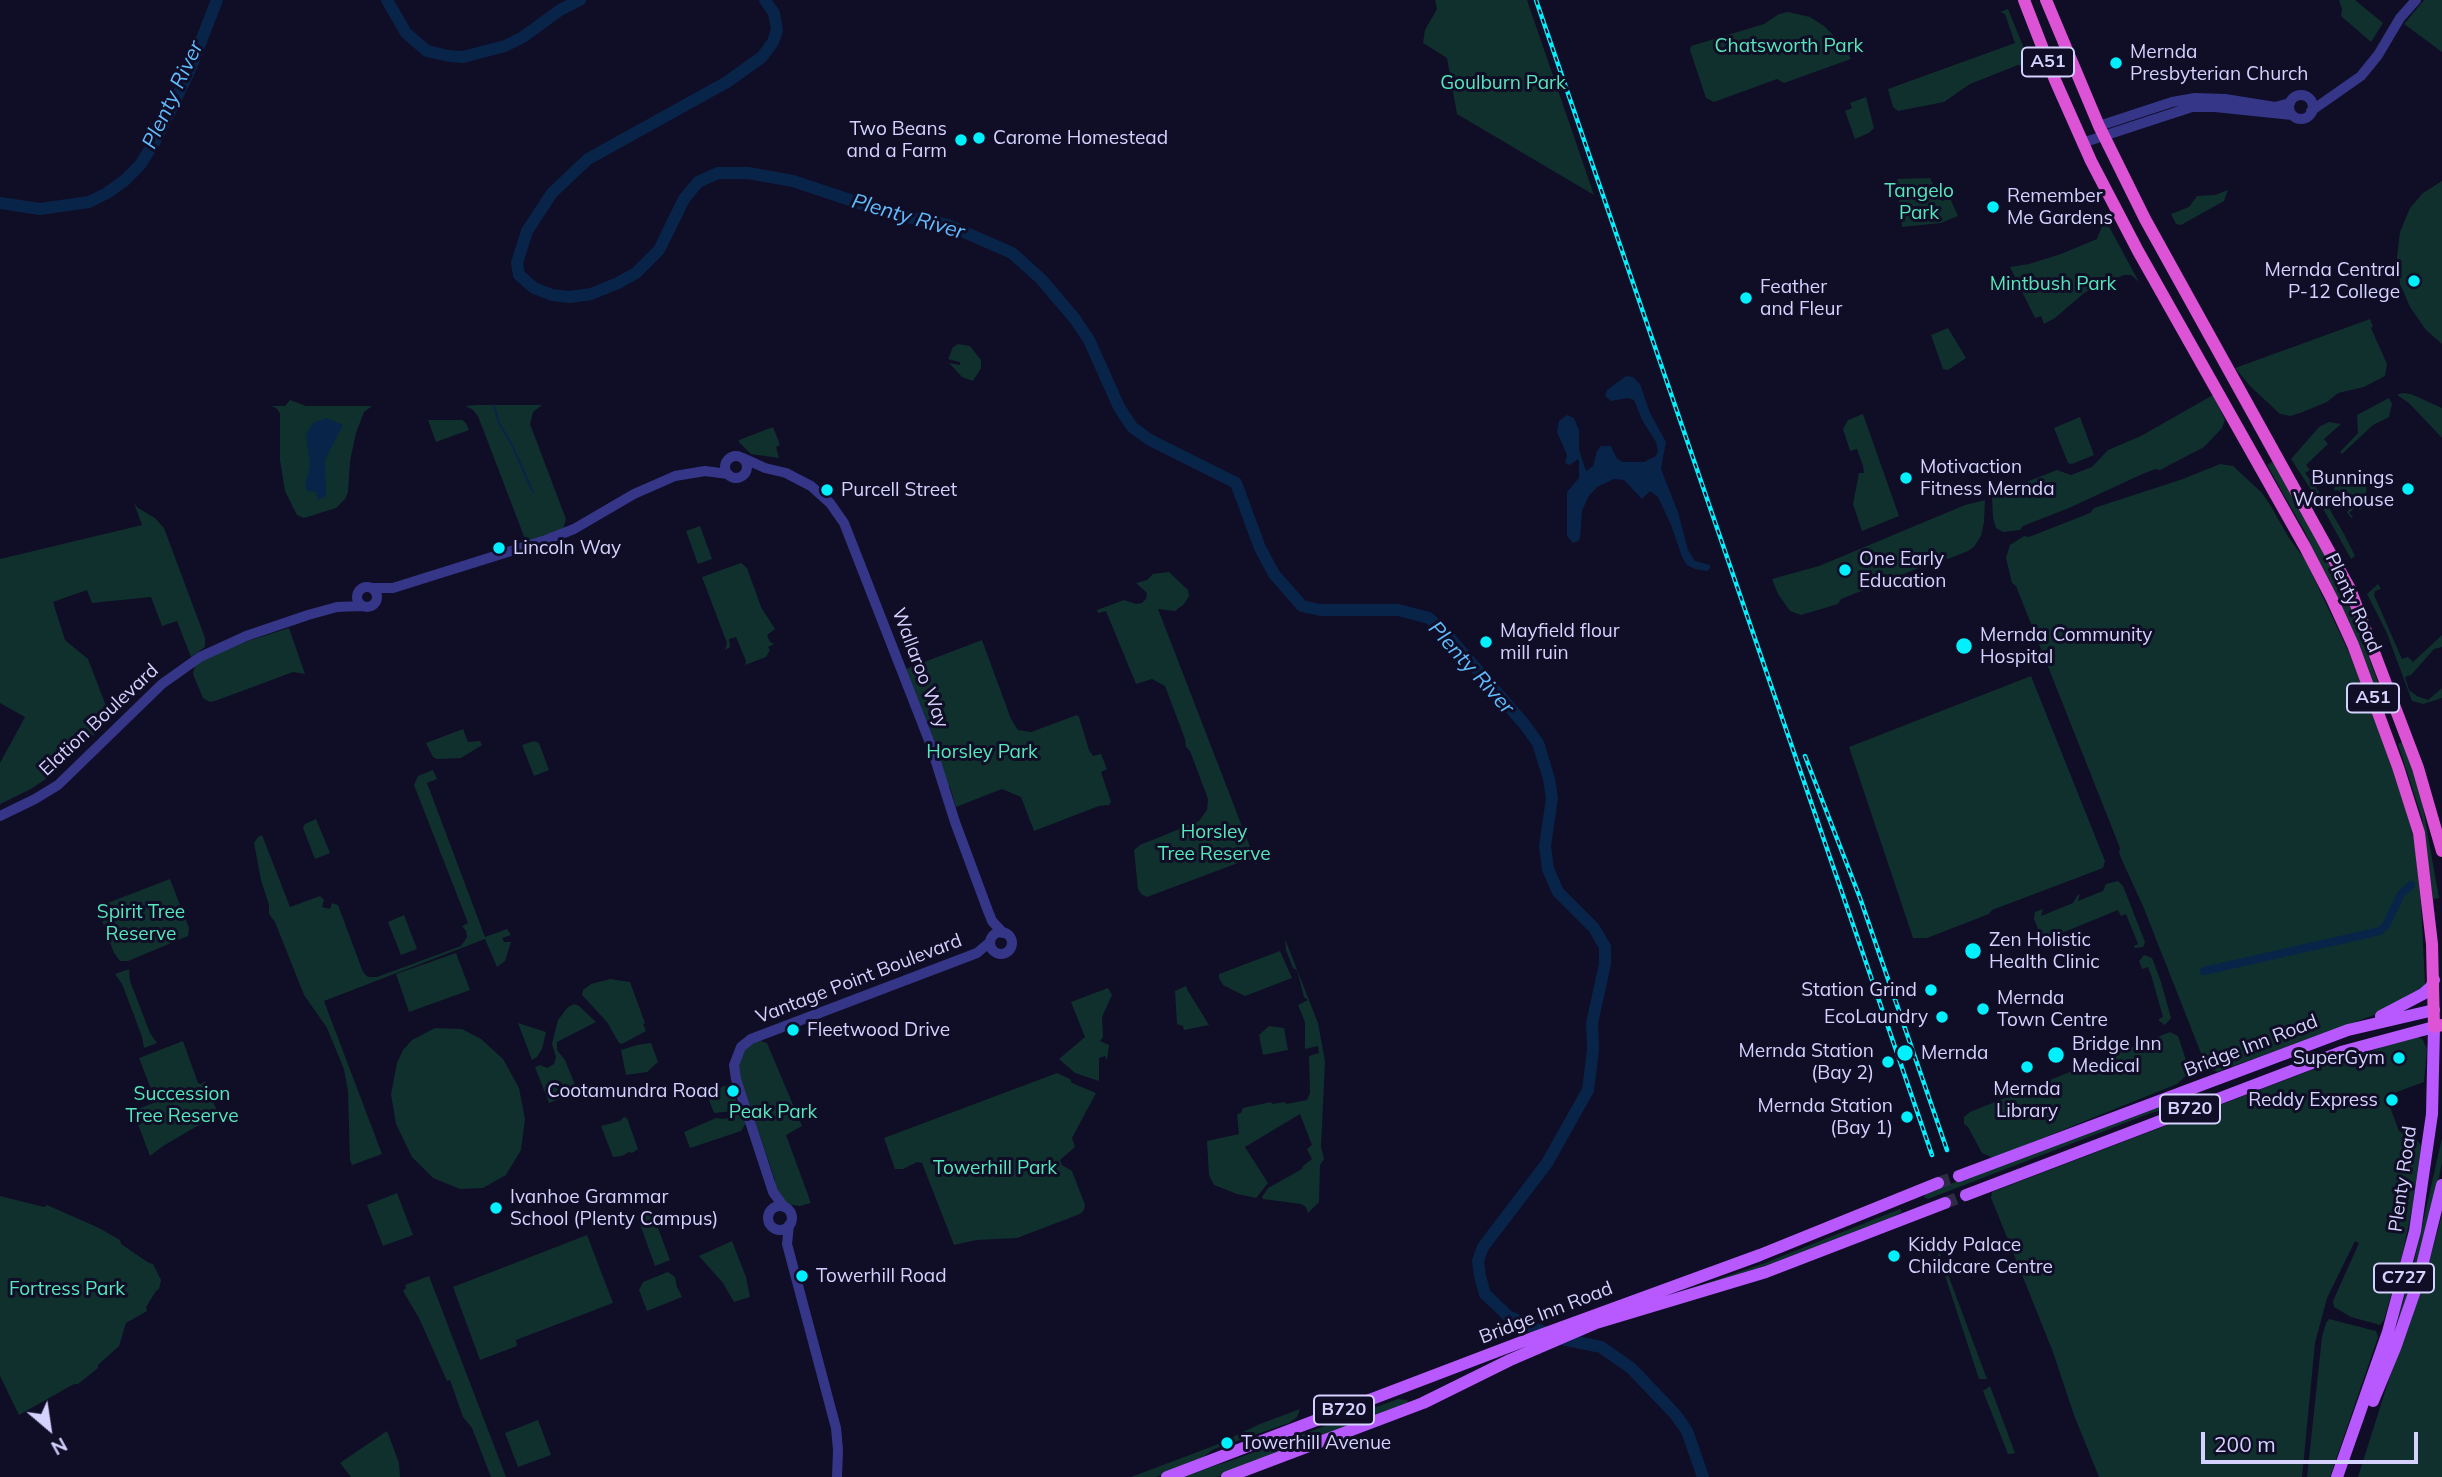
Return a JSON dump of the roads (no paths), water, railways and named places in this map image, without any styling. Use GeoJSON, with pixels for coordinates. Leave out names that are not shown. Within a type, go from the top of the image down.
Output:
{"type":"FeatureCollection","features":[{"type":"Feature","properties":{"kind":"highway","name":"Plenty Road"},"geometry":{"type":"LineString","coordinates":[[2024,0],[2082,143],[2138,251],[2323,582],[2353,645],[2419,833],[2435,908],[2434,980],[2438,1026]]}},
{"type":"Feature","properties":{"kind":"highway","name":"Plenty Road"},"geometry":{"type":"LineString","coordinates":[[2046,0],[2101,131],[2209,336],[2341,570],[2402,725],[2442,851]]}},
{"type":"Feature","properties":{"kind":"highway"},"geometry":{"type":"LineString","coordinates":[[2385,731],[2402,725]]}},
{"type":"Feature","properties":{"kind":"main road"},"geometry":{"type":"LineString","coordinates":[[2348,1030],[2415,999],[2429,989],[2434,980]]}},
{"type":"Feature","properties":{"kind":"main road","name":"Bridge Inn Road"},"geometry":{"type":"LineString","coordinates":[[1959,1175],[2348,1030],[2438,1009]]}},
{"type":"Feature","properties":{"kind":"main road","name":"Bridge Inn Road"},"geometry":{"type":"LineString","coordinates":[[1966,1195],[2340,1052],[2438,1026]]}},
{"type":"Feature","properties":{"kind":"main road","name":"Plenty Road"},"geometry":{"type":"LineString","coordinates":[[2338,1477],[2388,1332],[2415,1231],[2432,1114],[2438,1026]]}},
{"type":"Feature","properties":{"kind":"main road"},"geometry":{"type":"LineString","coordinates":[[2203,1084],[2210,1101]]}},
{"type":"Feature","properties":{"kind":"main road","name":"Bridge Inn Road"},"geometry":{"type":"LineString","coordinates":[[1167,1477],[1521,1342],[1760,1255],[1938,1183]]}},
{"type":"Feature","properties":{"kind":"main road","name":"Plenty Road"},"geometry":{"type":"LineString","coordinates":[[2338,1477],[2395,1348],[2410,1306],[2432,1233],[2442,1185]]}},
{"type":"Feature","properties":{"kind":"main road"},"geometry":{"type":"LineString","coordinates":[[1909,1194],[1916,1214]]}},
{"type":"Feature","properties":{"kind":"main road","name":"Bridge Inn Road"},"geometry":{"type":"LineString","coordinates":[[1227,1477],[1418,1405],[1596,1323],[1766,1272],[1945,1203]]}},
{"type":"Feature","properties":{"kind":"main road"},"geometry":{"type":"LineString","coordinates":[[1415,1383],[1418,1405]]}},
{"type":"Feature","properties":{"kind":"street"},"geometry":{"type":"LineString","coordinates":[[2101,131],[2192,107],[2215,107],[2305,118],[2311,111],[2350,86],[2370,66],[2400,18],[2416,0]]}},
{"type":"Feature","properties":{"kind":"street"},"geometry":{"type":"LineString","coordinates":[[2082,143],[2101,131],[2172,102],[2194,98],[2225,99],[2275,107],[2290,103],[2298,96],[2333,97]]}},
{"type":"Feature","properties":{"kind":"street"},"geometry":{"type":"LineString","coordinates":[[2308,98],[2312,104],[2311,111]]}},
{"type":"Feature","properties":{"kind":"street"},"geometry":{"type":"LineString","coordinates":[[2290,103],[2292,115]]}},
{"type":"Feature","properties":{"kind":"street"},"geometry":{"type":"LineString","coordinates":[[705,471],[734,456],[743,458],[746,464],[745,473]]}},
{"type":"Feature","properties":{"kind":"street","name":"Wallaroo Way"},"geometry":{"type":"LineString","coordinates":[[743,458],[793,476],[816,490],[833,506],[848,529],[930,743],[955,822],[992,921],[1003,933]]}},
{"type":"Feature","properties":{"kind":"street"},"geometry":{"type":"LineString","coordinates":[[727,460],[725,468],[728,474]]}},
{"type":"Feature","properties":{"kind":"street"},"geometry":{"type":"LineString","coordinates":[[337,607],[370,606],[393,588],[556,536],[656,483],[683,473],[705,471],[737,477],[765,468]]}},
{"type":"Feature","properties":{"kind":"street"},"geometry":{"type":"LineString","coordinates":[[337,607],[363,587],[393,588]]}},
{"type":"Feature","properties":{"kind":"street"},"geometry":{"type":"LineString","coordinates":[[372,588],[376,600]]}},
{"type":"Feature","properties":{"kind":"street"},"geometry":{"type":"LineString","coordinates":[[357,592],[356,598],[362,606]]}},
{"type":"Feature","properties":{"kind":"street","name":"Elation Boulevard"},"geometry":{"type":"LineString","coordinates":[[0,816],[58,785],[162,684],[184,667],[234,641],[337,607]]}},
{"type":"Feature","properties":{"kind":"street","name":"Wallaroo Way"},"geometry":{"type":"LineString","coordinates":[[991,939],[992,921]]}},
{"type":"Feature","properties":{"kind":"street"},"geometry":{"type":"LineString","coordinates":[[997,933],[1003,933],[1009,936],[1012,946],[1005,953],[996,953],[991,948],[991,939],[997,933]]}},
{"type":"Feature","properties":{"kind":"street","name":"Vantage Point Boulevard"},"geometry":{"type":"LineString","coordinates":[[977,953],[991,939]]}},
{"type":"Feature","properties":{"kind":"street","name":"Vantage Point Boulevard"},"geometry":{"type":"LineString","coordinates":[[784,1207],[773,1192],[734,1074],[736,1056],[744,1043],[977,953],[996,953]]}},
{"type":"Feature","properties":{"kind":"street","name":"Vantage Point Boulevard"},"geometry":{"type":"LineString","coordinates":[[771,1210],[773,1192]]}},
{"type":"Feature","properties":{"kind":"street"},"geometry":{"type":"LineString","coordinates":[[787,1244],[769,1222],[771,1210],[776,1206],[784,1207],[791,1214],[787,1244],[836,1428],[837,1477]]}},
{"type":"Feature","properties":{"kind":"street"},"geometry":{"type":"LineString","coordinates":[[775,1228],[783,1229],[789,1225]]}},
{"type":"Feature","properties":{"kind":"water"},"geometry":{"type":"Polygon","coordinates":[[[1626,376],[1633,377],[1640,384],[1650,413],[1666,442],[1661,468],[1678,512],[1688,550],[1695,561],[1710,565],[1707,571],[1687,565],[1658,497],[1650,491],[1642,499],[1624,480],[1614,479],[1597,487],[1588,497],[1582,511],[1580,538],[1573,543],[1567,536],[1567,492],[1579,478],[1579,463],[1578,459],[1570,465],[1565,463],[1567,455],[1557,432],[1559,421],[1567,415],[1574,418],[1579,430],[1579,450],[1586,471],[1593,466],[1601,446],[1611,446],[1617,459],[1623,462],[1644,462],[1656,456],[1658,451],[1634,400],[1628,398],[1611,401],[1605,396],[1607,390],[1626,376]]]}},
{"type":"Feature","properties":{"kind":"water"},"geometry":{"type":"Polygon","coordinates":[[[326,418],[343,425],[325,460],[326,496],[318,500],[316,492],[308,491],[305,486],[310,465],[306,435],[313,423],[326,418]]]}},
{"type":"Feature","properties":{"kind":"waterway","name":"Plenty River"},"geometry":{"type":"LineString","coordinates":[[0,203],[40,209],[89,202],[124,181],[140,165],[154,143],[189,72],[217,0]]}},
{"type":"Feature","properties":{"kind":"waterway","name":"Plenty River"},"geometry":{"type":"LineString","coordinates":[[387,0],[406,33],[427,51],[463,57],[505,46],[580,0]]}},
{"type":"Feature","properties":{"kind":"waterway","name":"Plenty River"},"geometry":{"type":"LineString","coordinates":[[765,0],[774,13],[777,30],[773,42],[762,57],[727,82],[588,159],[552,193],[527,231],[517,263],[519,275],[534,288],[552,295],[570,297],[591,294],[618,283],[636,273],[659,250],[684,199],[698,182],[718,173],[748,173],[793,181],[892,214],[948,225],[1012,253],[1041,279],[1089,340],[1119,407],[1132,427],[1150,440],[1236,483],[1260,548],[1274,574],[1302,606],[1320,610],[1398,610],[1429,618],[1447,635],[1538,743],[1552,798],[1545,846],[1548,869],[1558,892],[1594,928],[1605,947],[1605,964],[1592,1023],[1593,1050],[1588,1090],[1547,1163],[1483,1247],[1478,1261],[1485,1294],[1508,1316],[1557,1338],[1601,1347],[1631,1368],[1675,1414],[1687,1431],[1703,1477]]}},
{"type":"Feature","properties":{"kind":"waterway"},"geometry":{"type":"LineString","coordinates":[[494,405],[499,423],[533,492]]}},
{"type":"Feature","properties":{"kind":"waterway"},"geometry":{"type":"LineString","coordinates":[[2204,971],[2380,931],[2386,925],[2401,894],[2411,885]]}},
{"type":"Feature","properties":{"kind":"tunnel"},"geometry":{"type":"LineString","coordinates":[[1938,1183],[1959,1176]]}},
{"type":"Feature","properties":{"kind":"tunnel"},"geometry":{"type":"LineString","coordinates":[[1945,1203],[1966,1195]]}},
{"type":"Feature","properties":{"kind":"railway"},"geometry":{"type":"LineString","coordinates":[[1536,0],[1932,1155]]}},
{"type":"Feature","properties":{"kind":"railway"},"geometry":{"type":"LineString","coordinates":[[1805,756],[1860,898],[1947,1150]]}},
{"type":"Feature","properties":{"kind":"place","name":"Mernda Presbyterian Church"},"geometry":{"type":"Point","coordinates":[2116,63]}},
{"type":"Feature","properties":{"kind":"place","name":"Carome Homestead"},"geometry":{"type":"Point","coordinates":[979,138]}},
{"type":"Feature","properties":{"kind":"place","name":"Two Beans and a Farm"},"geometry":{"type":"Point","coordinates":[961,140]}},
{"type":"Feature","properties":{"kind":"place","name":"Remember Me Gardens"},"geometry":{"type":"Point","coordinates":[1993,207]}},
{"type":"Feature","properties":{"kind":"place","name":"Mernda Central P-12 College"},"geometry":{"type":"Point","coordinates":[2414,281]}},
{"type":"Feature","properties":{"kind":"place","name":"Feather and Fleur"},"geometry":{"type":"Point","coordinates":[1746,298]}},
{"type":"Feature","properties":{"kind":"place","name":"Motivaction Fitness Mernda"},"geometry":{"type":"Point","coordinates":[1906,478]}},
{"type":"Feature","properties":{"kind":"place","name":"Bunnings Warehouse"},"geometry":{"type":"Point","coordinates":[2408,489]}},
{"type":"Feature","properties":{"kind":"place","name":"Purcell Street"},"geometry":{"type":"Point","coordinates":[827,490]}},
{"type":"Feature","properties":{"kind":"place","name":"Lincoln Way"},"geometry":{"type":"Point","coordinates":[499,548]}},
{"type":"Feature","properties":{"kind":"place","name":"One Early Education"},"geometry":{"type":"Point","coordinates":[1845,570]}},
{"type":"Feature","properties":{"kind":"place","name":"Mayfield flour mill ruin"},"geometry":{"type":"Point","coordinates":[1486,642]}},
{"type":"Feature","properties":{"kind":"place","name":"Mernda Community Hospital"},"geometry":{"type":"Point","coordinates":[1964,646]}},
{"type":"Feature","properties":{"kind":"place","name":"Zen Holistic Health Clinic"},"geometry":{"type":"Point","coordinates":[1973,951]}},
{"type":"Feature","properties":{"kind":"place","name":"Station Grind"},"geometry":{"type":"Point","coordinates":[1931,990]}},
{"type":"Feature","properties":{"kind":"place","name":"Mernda Town Centre"},"geometry":{"type":"Point","coordinates":[1983,1009]}},
{"type":"Feature","properties":{"kind":"place","name":"EcoLaundry"},"geometry":{"type":"Point","coordinates":[1942,1017]}},
{"type":"Feature","properties":{"kind":"place","name":"Fleetwood Drive"},"geometry":{"type":"Point","coordinates":[793,1030]}},
{"type":"Feature","properties":{"kind":"place","name":"Mernda"},"geometry":{"type":"Point","coordinates":[1905,1053]}},
{"type":"Feature","properties":{"kind":"place","name":"Bridge Inn Medical"},"geometry":{"type":"Point","coordinates":[2056,1055]}},
{"type":"Feature","properties":{"kind":"place","name":"SuperGym"},"geometry":{"type":"Point","coordinates":[2399,1058]}},
{"type":"Feature","properties":{"kind":"place","name":"Mernda Station (Bay 2)"},"geometry":{"type":"Point","coordinates":[1888,1062]}},
{"type":"Feature","properties":{"kind":"place","name":"Mernda Library"},"geometry":{"type":"Point","coordinates":[2027,1067]}},
{"type":"Feature","properties":{"kind":"place","name":"Cootamundra Road"},"geometry":{"type":"Point","coordinates":[733,1091]}},
{"type":"Feature","properties":{"kind":"place","name":"Reddy Express"},"geometry":{"type":"Point","coordinates":[2392,1100]}},
{"type":"Feature","properties":{"kind":"place","name":"Mernda Station (Bay 1)"},"geometry":{"type":"Point","coordinates":[1907,1117]}},
{"type":"Feature","properties":{"kind":"place","name":"Ivanhoe Grammar School (Plenty Campus)"},"geometry":{"type":"Point","coordinates":[496,1208]}},
{"type":"Feature","properties":{"kind":"place","name":"Kiddy Palace Childcare Centre"},"geometry":{"type":"Point","coordinates":[1894,1256]}},
{"type":"Feature","properties":{"kind":"place","name":"Towerhill Road"},"geometry":{"type":"Point","coordinates":[802,1276]}},
{"type":"Feature","properties":{"kind":"place","name":"Towerhill Avenue"},"geometry":{"type":"Point","coordinates":[1227,1443]}},
{"type":"Feature","properties":{"kind":"park label","name":"Chatsworth Park"},"geometry":{"type":"Point","coordinates":[1789,46]}},
{"type":"Feature","properties":{"kind":"park label","name":"Goulburn Park"},"geometry":{"type":"Point","coordinates":[1503,83]}},
{"type":"Feature","properties":{"kind":"park label","name":"Tangelo Park"},"geometry":{"type":"Point","coordinates":[1919,202]}},
{"type":"Feature","properties":{"kind":"park label","name":"Mintbush Park"},"geometry":{"type":"Point","coordinates":[2053,284]}},
{"type":"Feature","properties":{"kind":"park label","name":"Horsley Park"},"geometry":{"type":"Point","coordinates":[982,752]}},
{"type":"Feature","properties":{"kind":"park label","name":"Horsley Tree Reserve"},"geometry":{"type":"Point","coordinates":[1214,843]}},
{"type":"Feature","properties":{"kind":"park label","name":"Spirit Tree Reserve"},"geometry":{"type":"Point","coordinates":[141,923]}},
{"type":"Feature","properties":{"kind":"park label","name":"Succession Tree Reserve"},"geometry":{"type":"Point","coordinates":[182,1105]}},
{"type":"Feature","properties":{"kind":"park label","name":"Peak Park"},"geometry":{"type":"Point","coordinates":[773,1112]}},
{"type":"Feature","properties":{"kind":"park label","name":"Towerhill Park"},"geometry":{"type":"Point","coordinates":[995,1168]}},
{"type":"Feature","properties":{"kind":"park label","name":"Fortress Park"},"geometry":{"type":"Point","coordinates":[67,1289]}}]}
